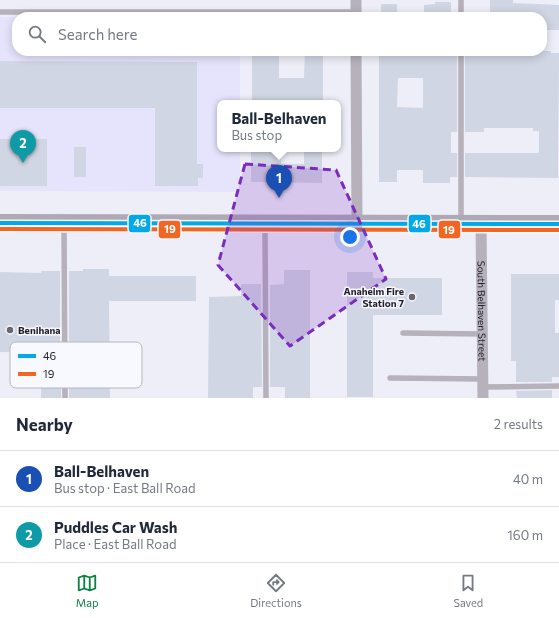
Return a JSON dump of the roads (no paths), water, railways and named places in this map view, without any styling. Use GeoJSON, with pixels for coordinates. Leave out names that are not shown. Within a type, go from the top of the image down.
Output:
{"type":"FeatureCollection","features":[{"type":"Feature","properties":{"kind":"main road"},"geometry":{"type":"LineString","coordinates":[[0,223],[559,224]]}},
{"type":"Feature","properties":{"kind":"street"},"geometry":{"type":"LineString","coordinates":[[356,0],[356,12]]}},
{"type":"Feature","properties":{"kind":"street"},"geometry":{"type":"LineString","coordinates":[[356,56],[357,223]]}},
{"type":"Feature","properties":{"kind":"street","name":"South Belhaven Street"},"geometry":{"type":"LineString","coordinates":[[481,224],[483,388]]}},
{"type":"Feature","properties":{"kind":"lane"},"geometry":{"type":"LineString","coordinates":[[462,0],[462,12]]}},
{"type":"Feature","properties":{"kind":"lane"},"geometry":{"type":"LineString","coordinates":[[0,12],[12,12]]}},
{"type":"Feature","properties":{"kind":"lane"},"geometry":{"type":"LineString","coordinates":[[461,56],[461,224]]}},
{"type":"Feature","properties":{"kind":"lane"},"geometry":{"type":"LineString","coordinates":[[64,223],[65,342]]}},
{"type":"Feature","properties":{"kind":"lane"},"geometry":{"type":"LineString","coordinates":[[265,223],[266,398]]}},
{"type":"Feature","properties":{"kind":"lane"},"geometry":{"type":"LineString","coordinates":[[403,333],[482,334]]}},
{"type":"Feature","properties":{"kind":"lane"},"geometry":{"type":"LineString","coordinates":[[390,378],[483,388],[559,386]]}},
{"type":"Feature","properties":{"kind":"lane"},"geometry":{"type":"LineString","coordinates":[[65,388],[65,398]]}},
{"type":"Feature","properties":{"kind":"place","name":"Puddles Car Wash"},"geometry":{"type":"Point","coordinates":[23,163]}},
{"type":"Feature","properties":{"kind":"place","name":"Ball-Belhaven"},"geometry":{"type":"Point","coordinates":[279,198]}},
{"type":"Feature","properties":{"kind":"place","name":"Anaheim Fire Station 7"},"geometry":{"type":"Point","coordinates":[412,297]}},
{"type":"Feature","properties":{"kind":"place","name":"Benihana"},"geometry":{"type":"Point","coordinates":[10,330]}}]}
